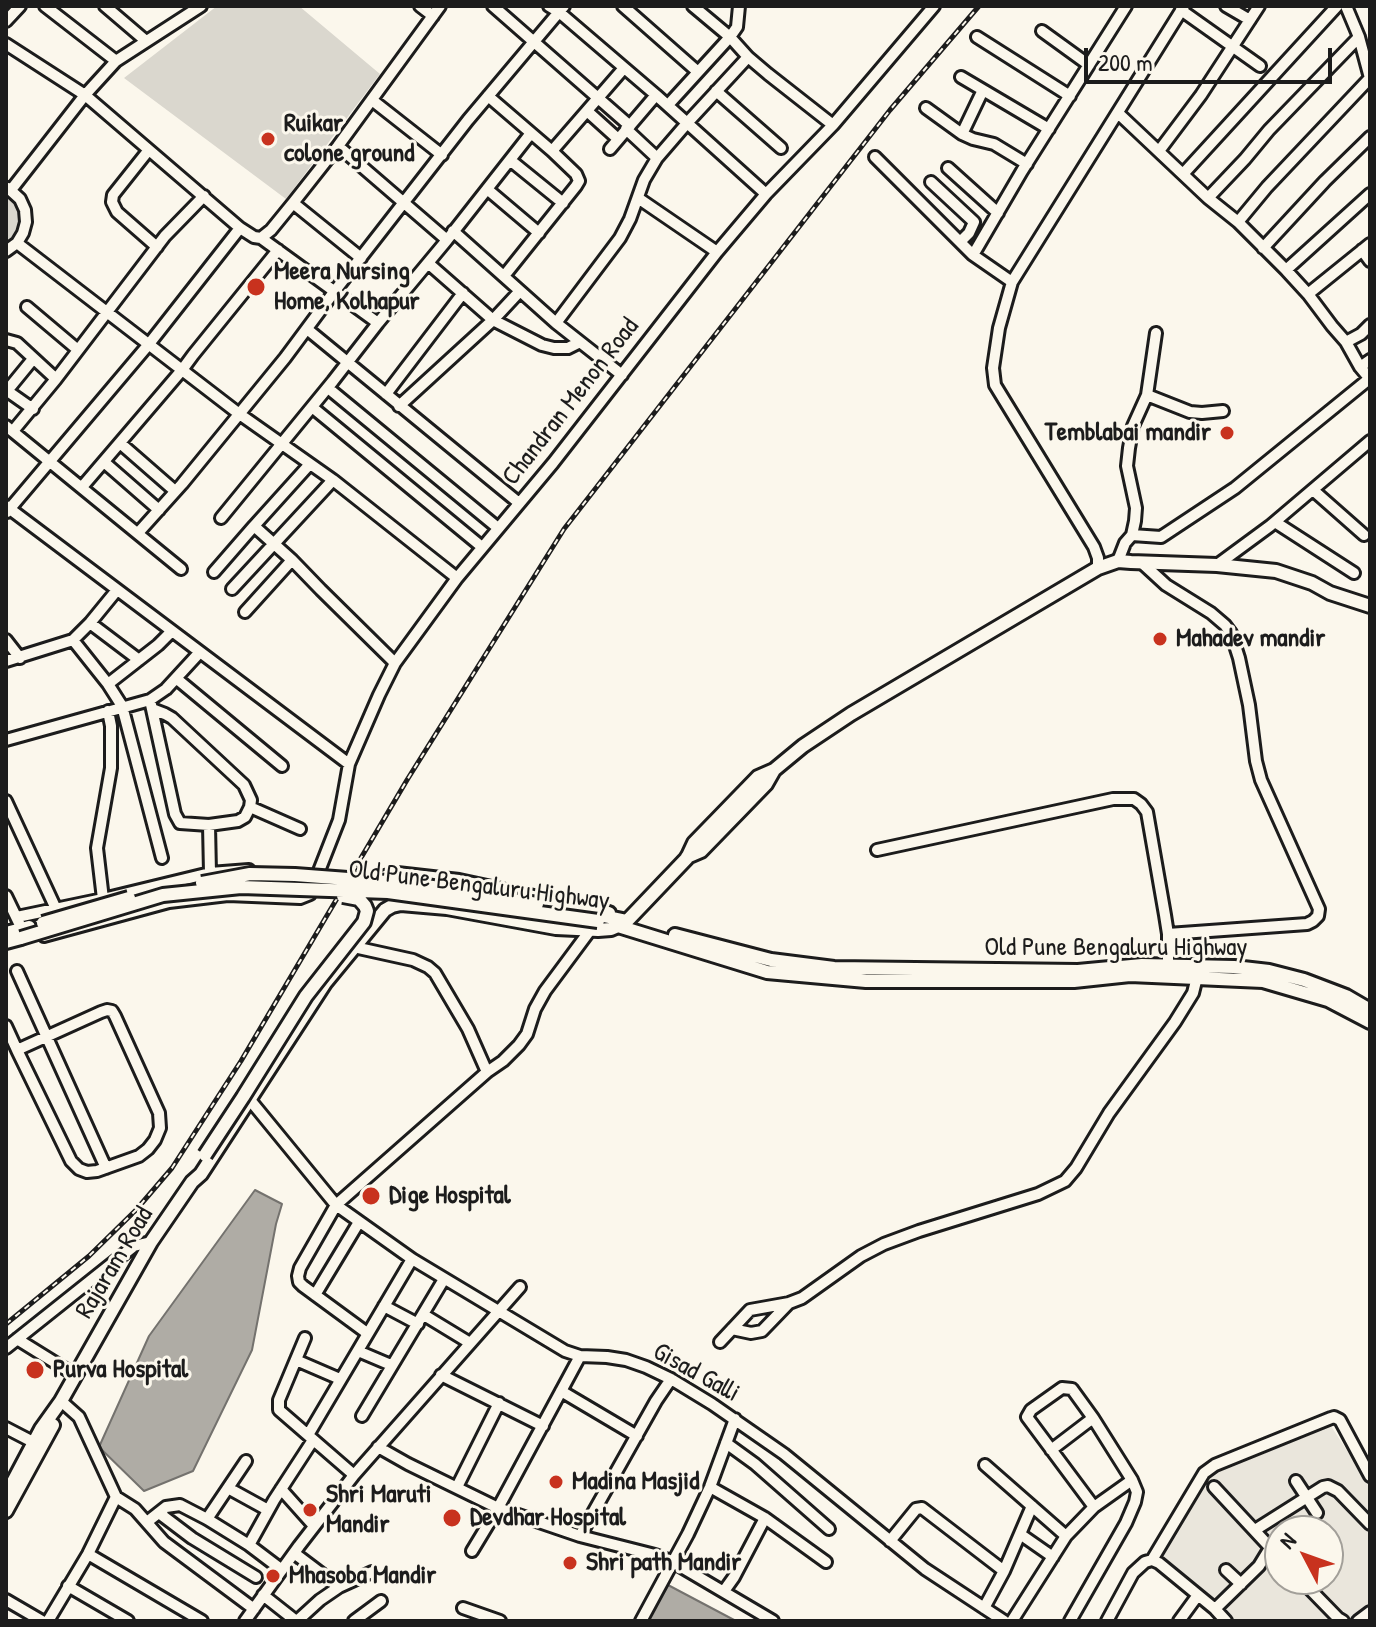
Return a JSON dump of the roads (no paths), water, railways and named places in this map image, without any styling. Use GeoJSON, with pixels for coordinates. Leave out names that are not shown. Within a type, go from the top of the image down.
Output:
{"type":"FeatureCollection","features":[{"type":"Feature","properties":{"kind":"main road"},"geometry":{"type":"LineString","coordinates":[[357,944],[364,896],[385,877],[397,874],[459,881],[612,913],[623,924],[687,858],[701,851],[766,784],[774,770],[803,746],[851,714],[1098,568],[1130,562],[1276,571],[1370,606]]}},
{"type":"Feature","properties":{"kind":"main road","name":"Old Pune Bengaluru Highway"},"geometry":{"type":"LineString","coordinates":[[6,933],[164,888],[250,874],[414,884],[596,922]]}},
{"type":"Feature","properties":{"kind":"main road","name":"Old Pune Bengaluru Highway"},"geometry":{"type":"LineString","coordinates":[[6,942],[22,928],[163,895],[241,887],[317,888],[388,892],[623,924],[771,960],[834,968],[1078,971],[1168,965],[1269,971],[1318,985],[1370,1010]]}},
{"type":"Feature","properties":{"kind":"main road"},"geometry":{"type":"LineString","coordinates":[[192,1182],[195,1170],[306,996],[364,922],[367,911],[359,899],[327,894],[317,888]]}},
{"type":"Feature","properties":{"kind":"main road"},"geometry":{"type":"LineString","coordinates":[[192,1182],[201,1174],[325,983],[385,910],[401,904],[447,908],[556,928],[596,922]]}},
{"type":"Feature","properties":{"kind":"main road","name":"Old Pune Bengaluru Highway"},"geometry":{"type":"LineString","coordinates":[[623,924],[650,937],[767,972],[866,981],[1074,981],[1130,975],[1263,981],[1328,1000],[1370,1022]]}},
{"type":"Feature","properties":{"kind":"main road","name":"Rajaram Road"},"geometry":{"type":"LineString","coordinates":[[6,1495],[9,1480],[58,1406],[151,1242],[192,1182]]}},
{"type":"Feature","properties":{"kind":"main road","name":"Rajaram Road"},"geometry":{"type":"LineString","coordinates":[[6,1511],[55,1421],[58,1406]]}},
{"type":"Feature","properties":{"kind":"street"},"geometry":{"type":"LineString","coordinates":[[6,21],[20,6]]}},
{"type":"Feature","properties":{"kind":"street"},"geometry":{"type":"LineString","coordinates":[[45,6],[116,61]]}},
{"type":"Feature","properties":{"kind":"street"},"geometry":{"type":"LineString","coordinates":[[105,6],[146,41]]}},
{"type":"Feature","properties":{"kind":"street"},"geometry":{"type":"LineString","coordinates":[[6,251],[17,243],[26,222],[20,199],[9,189],[116,61],[201,6]]}},
{"type":"Feature","properties":{"kind":"street"},"geometry":{"type":"LineString","coordinates":[[420,6],[433,16]]}},
{"type":"Feature","properties":{"kind":"street"},"geometry":{"type":"LineString","coordinates":[[261,238],[271,230],[338,146],[440,6]]}},
{"type":"Feature","properties":{"kind":"street"},"geometry":{"type":"LineString","coordinates":[[493,6],[598,98],[657,158]]}},
{"type":"Feature","properties":{"kind":"street"},"geometry":{"type":"LineString","coordinates":[[549,6],[562,9],[766,194]]}},
{"type":"Feature","properties":{"kind":"street"},"geometry":{"type":"LineString","coordinates":[[623,6],[698,72]]}},
{"type":"Feature","properties":{"kind":"street"},"geometry":{"type":"LineString","coordinates":[[693,6],[730,37],[748,57],[833,125]]}},
{"type":"Feature","properties":{"kind":"street"},"geometry":{"type":"LineString","coordinates":[[668,105],[730,37],[737,27],[739,6]]}},
{"type":"Feature","properties":{"kind":"street","name":"Chandran Menon Road"},"geometry":{"type":"LineString","coordinates":[[22,928],[29,939],[169,902],[228,895],[304,898],[310,894],[339,820],[349,764],[395,663],[457,578],[553,463],[717,252],[766,194],[833,125],[934,6]]}},
{"type":"Feature","properties":{"kind":"street"},"geometry":{"type":"LineString","coordinates":[[973,255],[1126,6]]}},
{"type":"Feature","properties":{"kind":"street"},"geometry":{"type":"LineString","coordinates":[[1226,6],[1250,20]]}},
{"type":"Feature","properties":{"kind":"street"},"geometry":{"type":"LineString","coordinates":[[1159,151],[1201,95],[1259,6]]}},
{"type":"Feature","properties":{"kind":"street"},"geometry":{"type":"LineString","coordinates":[[1183,174],[1337,6]]}},
{"type":"Feature","properties":{"kind":"street"},"geometry":{"type":"LineString","coordinates":[[1238,222],[1370,78],[1359,37],[1346,6]]}},
{"type":"Feature","properties":{"kind":"street"},"geometry":{"type":"LineString","coordinates":[[1098,568],[1094,547],[995,385],[993,368],[999,328],[1012,282],[1182,8],[1260,66]]}},
{"type":"Feature","properties":{"kind":"street"},"geometry":{"type":"LineString","coordinates":[[138,533],[258,391],[488,96],[562,9]]}},
{"type":"Feature","properties":{"kind":"street"},"geometry":{"type":"LineString","coordinates":[[1042,31],[1089,65]]}},
{"type":"Feature","properties":{"kind":"street"},"geometry":{"type":"LineString","coordinates":[[977,37],[1070,96]]}},
{"type":"Feature","properties":{"kind":"street"},"geometry":{"type":"LineString","coordinates":[[1208,198],[1359,37]]}},
{"type":"Feature","properties":{"kind":"street"},"geometry":{"type":"LineString","coordinates":[[8,48],[85,95],[240,228],[261,238],[378,323]]}},
{"type":"Feature","properties":{"kind":"street"},"geometry":{"type":"LineString","coordinates":[[556,323],[620,238],[644,180],[657,158],[748,57]]}},
{"type":"Feature","properties":{"kind":"street"},"geometry":{"type":"LineString","coordinates":[[552,151],[624,68]]}},
{"type":"Feature","properties":{"kind":"street"},"geometry":{"type":"LineString","coordinates":[[961,77],[1049,129]]}},
{"type":"Feature","properties":{"kind":"street"},"geometry":{"type":"LineString","coordinates":[[962,134],[983,90]]}},
{"type":"Feature","properties":{"kind":"street"},"geometry":{"type":"LineString","coordinates":[[716,91],[781,148]]}},
{"type":"Feature","properties":{"kind":"street"},"geometry":{"type":"LineString","coordinates":[[610,149],[656,95]]}},
{"type":"Feature","properties":{"kind":"street"},"geometry":{"type":"LineString","coordinates":[[488,96],[578,177],[576,186],[504,276]]}},
{"type":"Feature","properties":{"kind":"street"},"geometry":{"type":"LineString","coordinates":[[372,100],[442,155]]}},
{"type":"Feature","properties":{"kind":"street"},"geometry":{"type":"LineString","coordinates":[[926,108],[962,134],[994,144],[1027,164]]}},
{"type":"Feature","properties":{"kind":"street"},"geometry":{"type":"LineString","coordinates":[[587,111],[618,139]]}},
{"type":"Feature","properties":{"kind":"street"},"geometry":{"type":"LineString","coordinates":[[1118,113],[1286,270],[1346,342],[1370,379],[1235,488],[1161,537],[1132,535]]}},
{"type":"Feature","properties":{"kind":"street"},"geometry":{"type":"LineString","coordinates":[[221,518],[531,133]]}},
{"type":"Feature","properties":{"kind":"street"},"geometry":{"type":"LineString","coordinates":[[1263,248],[1370,137]]}},
{"type":"Feature","properties":{"kind":"street"},"geometry":{"type":"LineString","coordinates":[[338,146],[405,202],[504,276],[556,323],[622,375]]}},
{"type":"Feature","properties":{"kind":"street"},"geometry":{"type":"LineString","coordinates":[[148,151],[113,195],[112,202],[117,212],[157,247]]}},
{"type":"Feature","properties":{"kind":"street"},"geometry":{"type":"LineString","coordinates":[[875,157],[973,255],[1012,282]]}},
{"type":"Feature","properties":{"kind":"street"},"geometry":{"type":"LineString","coordinates":[[510,160],[563,203]]}},
{"type":"Feature","properties":{"kind":"street"},"geometry":{"type":"LineString","coordinates":[[948,168],[998,213]]}},
{"type":"Feature","properties":{"kind":"street"},"geometry":{"type":"LineString","coordinates":[[931,182],[974,222],[960,242]]}},
{"type":"Feature","properties":{"kind":"street"},"geometry":{"type":"LineString","coordinates":[[487,189],[539,233]]}},
{"type":"Feature","properties":{"kind":"street"},"geometry":{"type":"LineString","coordinates":[[1286,270],[1370,194]]}},
{"type":"Feature","properties":{"kind":"street"},"geometry":{"type":"LineString","coordinates":[[181,569],[9,428],[33,409],[165,236],[204,196]]}},
{"type":"Feature","properties":{"kind":"street"},"geometry":{"type":"LineString","coordinates":[[638,198],[717,252]]}},
{"type":"Feature","properties":{"kind":"street"},"geometry":{"type":"LineString","coordinates":[[293,203],[361,258]]}},
{"type":"Feature","properties":{"kind":"street"},"geometry":{"type":"LineString","coordinates":[[240,228],[149,344],[7,510],[349,764]]}},
{"type":"Feature","properties":{"kind":"street"},"geometry":{"type":"LineString","coordinates":[[17,243],[238,413],[333,480],[457,578]]}},
{"type":"Feature","properties":{"kind":"street"},"geometry":{"type":"LineString","coordinates":[[1308,294],[1366,247],[1370,261]]}},
{"type":"Feature","properties":{"kind":"street"},"geometry":{"type":"LineString","coordinates":[[82,487],[182,370],[278,250]]}},
{"type":"Feature","properties":{"kind":"street"},"geometry":{"type":"LineString","coordinates":[[428,263],[493,320],[542,345],[568,348],[580,342]]}},
{"type":"Feature","properties":{"kind":"street"},"geometry":{"type":"LineString","coordinates":[[399,406],[493,320],[520,291]]}},
{"type":"Feature","properties":{"kind":"street"},"geometry":{"type":"LineString","coordinates":[[386,394],[463,293]]}},
{"type":"Feature","properties":{"kind":"street"},"geometry":{"type":"LineString","coordinates":[[27,307],[78,350]]}},
{"type":"Feature","properties":{"kind":"street"},"geometry":{"type":"LineString","coordinates":[[1346,342],[1370,325]]}},
{"type":"Feature","properties":{"kind":"street"},"geometry":{"type":"LineString","coordinates":[[307,329],[519,503]]}},
{"type":"Feature","properties":{"kind":"street"},"geometry":{"type":"LineString","coordinates":[[1156,333],[1147,395],[1133,426],[1129,448],[1127,466],[1136,508],[1132,535],[1125,543],[1130,562],[1211,613],[1231,633],[1249,705],[1261,780],[1319,909],[1318,916],[1307,924],[1168,934]]}},
{"type":"Feature","properties":{"kind":"street"},"geometry":{"type":"LineString","coordinates":[[6,340],[17,343],[56,379]]}},
{"type":"Feature","properties":{"kind":"street"},"geometry":{"type":"LineString","coordinates":[[33,359],[6,391],[33,409]]}},
{"type":"Feature","properties":{"kind":"street"},"geometry":{"type":"LineString","coordinates":[[1360,367],[1370,360]]}},
{"type":"Feature","properties":{"kind":"street"},"geometry":{"type":"LineString","coordinates":[[328,388],[498,528]]}},
{"type":"Feature","properties":{"kind":"street"},"geometry":{"type":"LineString","coordinates":[[1147,395],[1190,412],[1223,411]]}},
{"type":"Feature","properties":{"kind":"street"},"geometry":{"type":"LineString","coordinates":[[312,407],[482,547]]}},
{"type":"Feature","properties":{"kind":"street"},"geometry":{"type":"LineString","coordinates":[[1217,565],[1275,522],[1370,441]]}},
{"type":"Feature","properties":{"kind":"street"},"geometry":{"type":"LineString","coordinates":[[120,443],[175,491]]}},
{"type":"Feature","properties":{"kind":"street"},"geometry":{"type":"LineString","coordinates":[[104,462],[159,510]]}},
{"type":"Feature","properties":{"kind":"street"},"geometry":{"type":"LineString","coordinates":[[214,572],[309,465]]}},
{"type":"Feature","properties":{"kind":"street"},"geometry":{"type":"LineString","coordinates":[[232,589],[333,480]]}},
{"type":"Feature","properties":{"kind":"street"},"geometry":{"type":"LineString","coordinates":[[1313,490],[1364,535]]}},
{"type":"Feature","properties":{"kind":"street"},"geometry":{"type":"LineString","coordinates":[[1275,522],[1354,573]]}},
{"type":"Feature","properties":{"kind":"street"},"geometry":{"type":"LineString","coordinates":[[254,526],[395,663]]}},
{"type":"Feature","properties":{"kind":"street"},"geometry":{"type":"LineString","coordinates":[[245,612],[292,560]]}},
{"type":"Feature","properties":{"kind":"street"},"geometry":{"type":"LineString","coordinates":[[6,661],[73,640],[117,590]]}},
{"type":"Feature","properties":{"kind":"street"},"geometry":{"type":"LineString","coordinates":[[90,623],[139,660]]}},
{"type":"Feature","properties":{"kind":"street"},"geometry":{"type":"LineString","coordinates":[[108,684],[172,631]]}},
{"type":"Feature","properties":{"kind":"street"},"geometry":{"type":"LineString","coordinates":[[6,640],[20,658]]}},
{"type":"Feature","properties":{"kind":"street"},"geometry":{"type":"LineString","coordinates":[[73,640],[122,706],[162,858]]}},
{"type":"Feature","properties":{"kind":"street"},"geometry":{"type":"LineString","coordinates":[[151,705],[200,652]]}},
{"type":"Feature","properties":{"kind":"street"},"geometry":{"type":"LineString","coordinates":[[177,679],[282,766]]}},
{"type":"Feature","properties":{"kind":"street"},"geometry":{"type":"LineString","coordinates":[[6,740],[122,706],[151,705],[172,718],[244,785],[249,793],[250,807],[245,817],[209,825],[185,825],[177,819],[151,705]]}},
{"type":"Feature","properties":{"kind":"street"},"geometry":{"type":"LineString","coordinates":[[103,899],[97,848],[111,768],[108,711]]}},
{"type":"Feature","properties":{"kind":"street"},"geometry":{"type":"LineString","coordinates":[[877,850],[1113,799],[1134,799],[1147,812],[1168,934],[1168,965]]}},
{"type":"Feature","properties":{"kind":"street"},"geometry":{"type":"LineString","coordinates":[[6,801],[56,909]]}},
{"type":"Feature","properties":{"kind":"street"},"geometry":{"type":"LineString","coordinates":[[250,807],[300,829]]}},
{"type":"Feature","properties":{"kind":"street"},"geometry":{"type":"LineString","coordinates":[[209,825],[210,873]]}},
{"type":"Feature","properties":{"kind":"street"},"geometry":{"type":"LineString","coordinates":[[6,896],[22,928],[56,909],[210,873],[254,869],[318,870]]}},
{"type":"Feature","properties":{"kind":"street"},"geometry":{"type":"LineString","coordinates":[[367,1333],[299,1282],[300,1268],[336,1205],[519,1045],[527,1034],[545,991],[596,922]]}},
{"type":"Feature","properties":{"kind":"street"},"geometry":{"type":"LineString","coordinates":[[357,944],[413,960],[435,973],[468,1029],[487,1072]]}},
{"type":"Feature","properties":{"kind":"street"},"geometry":{"type":"LineString","coordinates":[[17,971],[106,1168]]}},
{"type":"Feature","properties":{"kind":"street"},"geometry":{"type":"LineString","coordinates":[[720,1342],[750,1310],[802,1298],[861,1256],[884,1244],[1038,1194],[1065,1181],[1109,1113],[1175,1022],[1193,993],[1197,977]]}},
{"type":"Feature","properties":{"kind":"street"},"geometry":{"type":"LineString","coordinates":[[6,1026],[17,1050],[71,1161],[79,1169],[97,1171],[139,1156],[155,1140],[160,1128],[159,1113],[115,1016],[107,1010],[17,1050]]}},
{"type":"Feature","properties":{"kind":"street","name":"Gisad Galli"},"geometry":{"type":"LineString","coordinates":[[250,1100],[336,1205],[412,1259],[552,1344],[580,1356],[626,1360],[671,1379],[784,1454],[925,1569],[1004,1621]]}},
{"type":"Feature","properties":{"kind":"street"},"geometry":{"type":"LineString","coordinates":[[315,1295],[359,1222]]}},
{"type":"Feature","properties":{"kind":"street"},"geometry":{"type":"LineString","coordinates":[[6,1348],[134,1246],[151,1242]]}},
{"type":"Feature","properties":{"kind":"street"},"geometry":{"type":"LineString","coordinates":[[249,1545],[311,1438],[340,1379],[412,1259]]}},
{"type":"Feature","properties":{"kind":"street"},"geometry":{"type":"LineString","coordinates":[[362,1416],[444,1279]]}},
{"type":"Feature","properties":{"kind":"street"},"geometry":{"type":"LineString","coordinates":[[245,1621],[354,1475],[520,1287]]}},
{"type":"Feature","properties":{"kind":"street"},"geometry":{"type":"LineString","coordinates":[[732,1329],[751,1333],[762,1331],[789,1303]]}},
{"type":"Feature","properties":{"kind":"street"},"geometry":{"type":"LineString","coordinates":[[384,1306],[470,1343]]}},
{"type":"Feature","properties":{"kind":"street"},"geometry":{"type":"LineString","coordinates":[[305,1338],[278,1406],[282,1415],[354,1475]]}},
{"type":"Feature","properties":{"kind":"street"},"geometry":{"type":"LineString","coordinates":[[17,1339],[75,1375]]}},
{"type":"Feature","properties":{"kind":"street"},"geometry":{"type":"LineString","coordinates":[[358,1351],[391,1365]]}},
{"type":"Feature","properties":{"kind":"street"},"geometry":{"type":"LineString","coordinates":[[472,1551],[580,1356]]}},
{"type":"Feature","properties":{"kind":"street"},"geometry":{"type":"LineString","coordinates":[[296,1360],[340,1379]]}},
{"type":"Feature","properties":{"kind":"street"},"geometry":{"type":"LineString","coordinates":[[441,1375],[543,1426]]}},
{"type":"Feature","properties":{"kind":"street"},"geometry":{"type":"LineString","coordinates":[[580,1536],[671,1379]]}},
{"type":"Feature","properties":{"kind":"street"},"geometry":{"type":"LineString","coordinates":[[1070,1621],[1126,1523],[1137,1492],[1075,1393],[1067,1387],[1062,1388],[1031,1410],[1027,1417],[1094,1507]]}},
{"type":"Feature","properties":{"kind":"street"},"geometry":{"type":"LineString","coordinates":[[561,1391],[637,1436]]}},
{"type":"Feature","properties":{"kind":"street"},"geometry":{"type":"LineString","coordinates":[[457,1487],[499,1403]]}},
{"type":"Feature","properties":{"kind":"street"},"geometry":{"type":"LineString","coordinates":[[58,1406],[79,1417],[116,1497],[135,1509],[164,1542],[254,1609]]}},
{"type":"Feature","properties":{"kind":"street"},"geometry":{"type":"LineString","coordinates":[[1051,1450],[1093,1418]]}},
{"type":"Feature","properties":{"kind":"street"},"geometry":{"type":"LineString","coordinates":[[1152,1560],[1204,1473],[1215,1465],[1331,1418],[1340,1420],[1370,1476]]}},
{"type":"Feature","properties":{"kind":"street"},"geometry":{"type":"LineString","coordinates":[[641,1621],[710,1487],[735,1419]]}},
{"type":"Feature","properties":{"kind":"street"},"geometry":{"type":"LineString","coordinates":[[6,1428],[33,1442]]}},
{"type":"Feature","properties":{"kind":"street"},"geometry":{"type":"LineString","coordinates":[[726,1443],[755,1464],[829,1529]]}},
{"type":"Feature","properties":{"kind":"street"},"geometry":{"type":"LineString","coordinates":[[378,1447],[498,1508],[580,1536],[673,1562],[773,1621]]}},
{"type":"Feature","properties":{"kind":"street"},"geometry":{"type":"LineString","coordinates":[[207,1519],[246,1461]]}},
{"type":"Feature","properties":{"kind":"street"},"geometry":{"type":"LineString","coordinates":[[985,1465],[1066,1536]]}},
{"type":"Feature","properties":{"kind":"street"},"geometry":{"type":"LineString","coordinates":[[1012,1621],[1066,1536],[1094,1507],[1132,1480]]}},
{"type":"Feature","properties":{"kind":"street"},"geometry":{"type":"LineString","coordinates":[[1296,1481],[1317,1513]]}},
{"type":"Feature","properties":{"kind":"street"},"geometry":{"type":"LineString","coordinates":[[1255,1530],[1328,1486],[1338,1491],[1370,1524]]}},
{"type":"Feature","properties":{"kind":"street"},"geometry":{"type":"LineString","coordinates":[[710,1487],[765,1518],[826,1562]]}},
{"type":"Feature","properties":{"kind":"street"},"geometry":{"type":"LineString","coordinates":[[1214,1487],[1264,1541]]}},
{"type":"Feature","properties":{"kind":"street"},"geometry":{"type":"LineString","coordinates":[[228,1488],[268,1510]]}},
{"type":"Feature","properties":{"kind":"street"},"geometry":{"type":"LineString","coordinates":[[281,1489],[314,1526]]}},
{"type":"Feature","properties":{"kind":"street"},"geometry":{"type":"LineString","coordinates":[[6,1601],[41,1620],[88,1554],[116,1497]]}},
{"type":"Feature","properties":{"kind":"street"},"geometry":{"type":"LineString","coordinates":[[147,1522],[166,1507],[180,1505],[249,1545],[282,1570]]}},
{"type":"Feature","properties":{"kind":"street"},"geometry":{"type":"LineString","coordinates":[[984,1608],[1032,1506]]}},
{"type":"Feature","properties":{"kind":"street"},"geometry":{"type":"LineString","coordinates":[[890,1541],[916,1509],[922,1508],[1004,1571]]}},
{"type":"Feature","properties":{"kind":"street"},"geometry":{"type":"LineString","coordinates":[[159,1513],[192,1538],[256,1577]]}},
{"type":"Feature","properties":{"kind":"street"},"geometry":{"type":"LineString","coordinates":[[724,1591],[765,1518]]}},
{"type":"Feature","properties":{"kind":"street"},"geometry":{"type":"LineString","coordinates":[[1020,1534],[1053,1557]]}},
{"type":"Feature","properties":{"kind":"street"},"geometry":{"type":"LineString","coordinates":[[294,1553],[339,1587]]}},
{"type":"Feature","properties":{"kind":"street"},"geometry":{"type":"LineString","coordinates":[[88,1554],[202,1621]]}},
{"type":"Feature","properties":{"kind":"street"},"geometry":{"type":"LineString","coordinates":[[1215,1609],[1264,1558]]}},
{"type":"Feature","properties":{"kind":"street"},"geometry":{"type":"LineString","coordinates":[[1107,1621],[1133,1573],[1152,1560],[1226,1621]]}},
{"type":"Feature","properties":{"kind":"street"},"geometry":{"type":"LineString","coordinates":[[1226,1570],[1241,1584]]}},
{"type":"Feature","properties":{"kind":"street"},"geometry":{"type":"LineString","coordinates":[[263,1595],[296,1621],[339,1587],[372,1572]]}},
{"type":"Feature","properties":{"kind":"street"},"geometry":{"type":"LineString","coordinates":[[68,1586],[128,1621]]}},
{"type":"Feature","properties":{"kind":"street"},"geometry":{"type":"LineString","coordinates":[[1179,1621],[1198,1595]]}},
{"type":"Feature","properties":{"kind":"street"},"geometry":{"type":"LineString","coordinates":[[1316,1595],[1343,1621]]}},
{"type":"Feature","properties":{"kind":"street"},"geometry":{"type":"LineString","coordinates":[[354,1621],[381,1601]]}},
{"type":"Feature","properties":{"kind":"street"},"geometry":{"type":"LineString","coordinates":[[463,1608],[500,1621]]}},
{"type":"Feature","properties":{"kind":"street"},"geometry":{"type":"LineString","coordinates":[[1358,1621],[1370,1612]]}},
{"type":"Feature","properties":{"kind":"railway"},"geometry":{"type":"LineString","coordinates":[[6,1324],[89,1256],[136,1210],[172,1168],[241,1061],[407,780],[564,529],[890,110],[979,6]]}},
{"type":"Feature","properties":{"kind":"place","name":"Ruikar colone ground"},"geometry":{"type":"Point","coordinates":[268,139]}},
{"type":"Feature","properties":{"kind":"place","name":"Meera Nursing Home, Kolhapur"},"geometry":{"type":"Point","coordinates":[256,287]}},
{"type":"Feature","properties":{"kind":"place","name":"Temblabai mandir"},"geometry":{"type":"Point","coordinates":[1227,433]}},
{"type":"Feature","properties":{"kind":"place","name":"Mahadev mandir"},"geometry":{"type":"Point","coordinates":[1160,639]}},
{"type":"Feature","properties":{"kind":"place","name":"Dige Hospital"},"geometry":{"type":"Point","coordinates":[371,1196]}},
{"type":"Feature","properties":{"kind":"place","name":"Purva Hospital"},"geometry":{"type":"Point","coordinates":[35,1370]}},
{"type":"Feature","properties":{"kind":"place","name":"Madina Masjid"},"geometry":{"type":"Point","coordinates":[556,1482]}},
{"type":"Feature","properties":{"kind":"place","name":"Shri Maruti Mandir"},"geometry":{"type":"Point","coordinates":[310,1510]}},
{"type":"Feature","properties":{"kind":"place","name":"Devdhar Hospital"},"geometry":{"type":"Point","coordinates":[452,1518]}},
{"type":"Feature","properties":{"kind":"place","name":"Shri path Mandir"},"geometry":{"type":"Point","coordinates":[570,1563]}},
{"type":"Feature","properties":{"kind":"place","name":"Mhasoba Mandir"},"geometry":{"type":"Point","coordinates":[273,1576]}}]}
